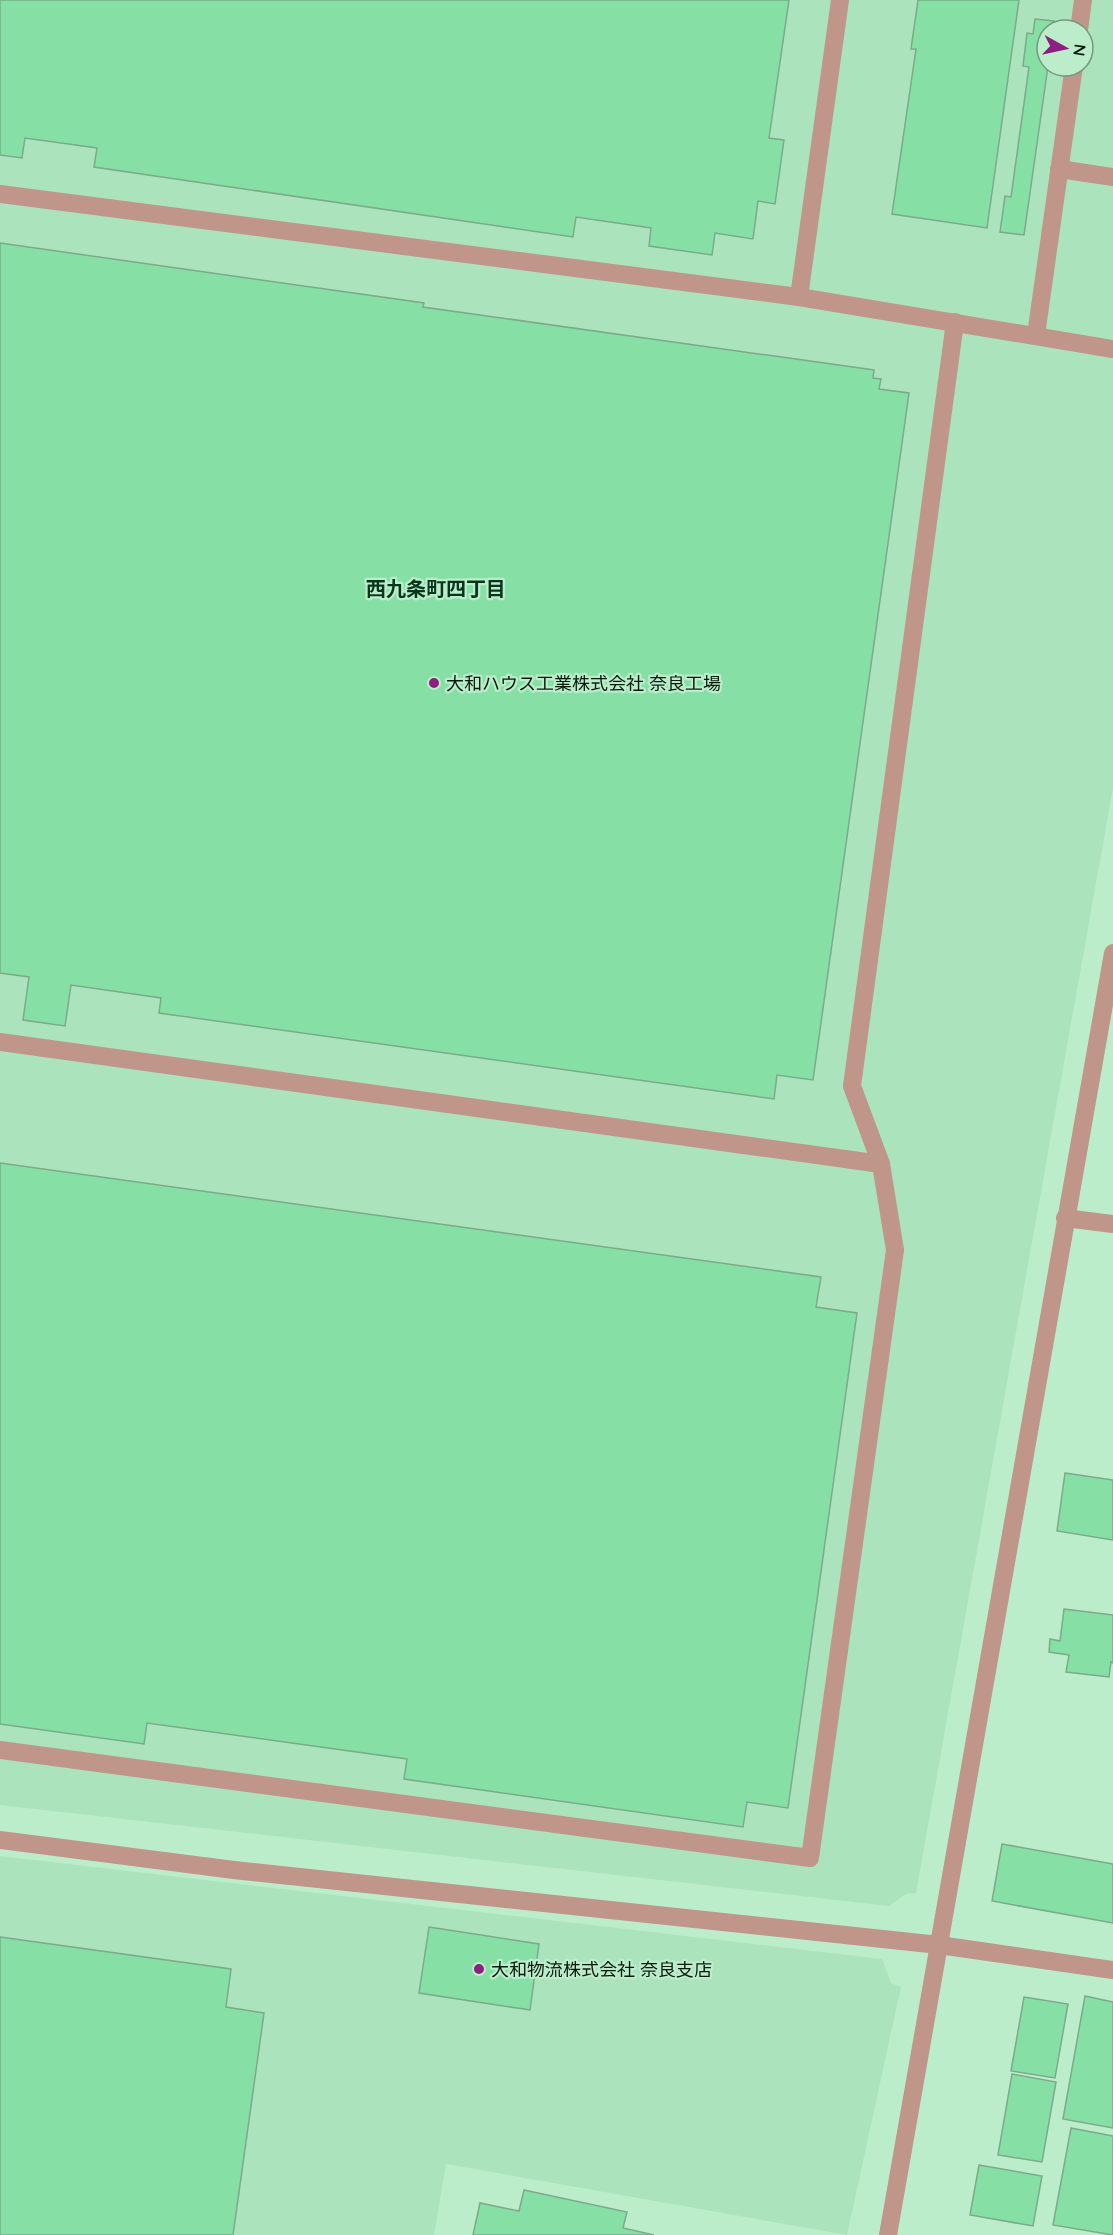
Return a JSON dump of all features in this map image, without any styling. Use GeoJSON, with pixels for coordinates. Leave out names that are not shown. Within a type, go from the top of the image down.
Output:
{"type":"FeatureCollection","features":[{"type":"Feature","properties":{"kind":"street"},"geometry":{"type":"LineString","coordinates":[[799,297],[840,0]]}},
{"type":"Feature","properties":{"kind":"street"},"geometry":{"type":"LineString","coordinates":[[1081,18],[1083,0]]}},
{"type":"Feature","properties":{"kind":"street"},"geometry":{"type":"LineString","coordinates":[[1036,335],[1072,78]]}},
{"type":"Feature","properties":{"kind":"street"},"geometry":{"type":"LineString","coordinates":[[1059,169],[1113,177]]}},
{"type":"Feature","properties":{"kind":"street"},"geometry":{"type":"LineString","coordinates":[[0,194],[799,297],[1113,349]]}},
{"type":"Feature","properties":{"kind":"street"},"geometry":{"type":"LineString","coordinates":[[0,1750],[810,1858],[895,1251],[881,1164],[852,1086],[955,322]]}},
{"type":"Feature","properties":{"kind":"street"},"geometry":{"type":"LineString","coordinates":[[888,2235],[1113,953]]}},
{"type":"Feature","properties":{"kind":"street"},"geometry":{"type":"LineString","coordinates":[[0,1042],[881,1164]]}},
{"type":"Feature","properties":{"kind":"street"},"geometry":{"type":"LineString","coordinates":[[1065,1218],[1113,1224]]}},
{"type":"Feature","properties":{"kind":"street"},"geometry":{"type":"LineString","coordinates":[[0,1840],[234,1870],[939,1946],[1113,1970]]}},
{"type":"Feature","properties":{"kind":"shaded area"},"geometry":{"type":"Polygon","coordinates":[[[0,0],[1113,0],[1113,788],[916,1893],[906,1894],[889,1906],[0,1805],[0,0]]]}},
{"type":"Feature","properties":{"kind":"shaded area"},"geometry":{"type":"Polygon","coordinates":[[[0,1856],[882,1959],[891,1983],[901,1987],[847,2235],[446,2164],[434,2235],[0,2235],[0,1856]]]}},
{"type":"Feature","properties":{"kind":"building"},"geometry":{"type":"Polygon","coordinates":[[[0,0],[789,0],[769,138],[784,140],[775,204],[758,201],[753,239],[715,233],[712,255],[649,246],[651,228],[576,217],[573,237],[94,167],[97,148],[25,138],[22,158],[0,155],[0,0]]]}},
{"type":"Feature","properties":{"kind":"building"},"geometry":{"type":"Polygon","coordinates":[[[918,0],[1019,0],[987,228],[892,214],[916,49],[911,49],[918,0]]]}},
{"type":"Feature","properties":{"kind":"building"},"geometry":{"type":"Polygon","coordinates":[[[1035,19],[1035,78],[1046,78],[1024,235],[1000,232],[1005,196],[1011,197],[1029,67],[1023,66],[1027,33],[1033,34],[1035,19]]]}},
{"type":"Feature","properties":{"kind":"building","name":"大和ハウス工業株式会社 奈良工場"},"geometry":{"type":"Polygon","coordinates":[[[0,243],[424,303],[423,307],[874,370],[873,378],[881,379],[879,389],[909,393],[813,1080],[777,1075],[774,1099],[159,1013],[161,998],[71,985],[65,1026],[23,1020],[29,977],[0,973],[0,243]]]}},
{"type":"Feature","properties":{"kind":"building"},"geometry":{"type":"Polygon","coordinates":[[[0,1163],[821,1277],[816,1307],[857,1313],[788,1808],[747,1802],[743,1827],[404,1779],[407,1759],[147,1723],[144,1744],[0,1724],[0,1163]]]}},
{"type":"Feature","properties":{"kind":"building"},"geometry":{"type":"Polygon","coordinates":[[[1065,1473],[1113,1480],[1113,1540],[1057,1531],[1065,1473]]]}},
{"type":"Feature","properties":{"kind":"building"},"geometry":{"type":"Polygon","coordinates":[[[1064,1609],[1113,1615],[1113,1663],[1111,1662],[1109,1677],[1066,1672],[1069,1655],[1049,1652],[1050,1639],[1060,1641],[1064,1609]]]}},
{"type":"Feature","properties":{"kind":"building"},"geometry":{"type":"Polygon","coordinates":[[[1002,1844],[1113,1864],[1113,1923],[992,1901],[1002,1844]]]}},
{"type":"Feature","properties":{"kind":"building","name":"大和物流株式会社 奈良支店"},"geometry":{"type":"Polygon","coordinates":[[[429,1927],[539,1944],[530,2010],[419,1993],[429,1927]]]}},
{"type":"Feature","properties":{"kind":"building"},"geometry":{"type":"Polygon","coordinates":[[[0,1937],[231,1969],[226,2007],[264,2013],[233,2235],[0,2235],[0,1937]]]}},
{"type":"Feature","properties":{"kind":"building"},"geometry":{"type":"Polygon","coordinates":[[[1085,1996],[1113,2002],[1113,2128],[1063,2119],[1085,1996]]]}},
{"type":"Feature","properties":{"kind":"building"},"geometry":{"type":"Polygon","coordinates":[[[1024,1997],[1068,2004],[1055,2078],[1011,2071],[1024,1997]]]}},
{"type":"Feature","properties":{"kind":"building"},"geometry":{"type":"Polygon","coordinates":[[[1012,2074],[1056,2082],[1042,2162],[998,2155],[1012,2074]]]}},
{"type":"Feature","properties":{"kind":"building"},"geometry":{"type":"Polygon","coordinates":[[[1071,2128],[1113,2136],[1113,2235],[1053,2225],[1071,2128]]]}},
{"type":"Feature","properties":{"kind":"building"},"geometry":{"type":"Polygon","coordinates":[[[979,2165],[1042,2176],[1033,2226],[970,2215],[979,2165]]]}},
{"type":"Feature","properties":{"kind":"building"},"geometry":{"type":"Polygon","coordinates":[[[524,2190],[627,2212],[623,2228],[654,2235],[473,2235],[480,2203],[519,2211],[524,2190]]]}},
{"type":"Feature","properties":{"kind":"place","name":"大和ハウス工業株式会社 奈良工場"},"geometry":{"type":"Point","coordinates":[434,683]}},
{"type":"Feature","properties":{"kind":"place","name":"大和物流株式会社 奈良支店"},"geometry":{"type":"Point","coordinates":[479,1969]}},
{"type":"Feature","properties":{"kind":"district","name":"西九条町四丁目"},"geometry":{"type":"Point","coordinates":[436,588]}}]}
